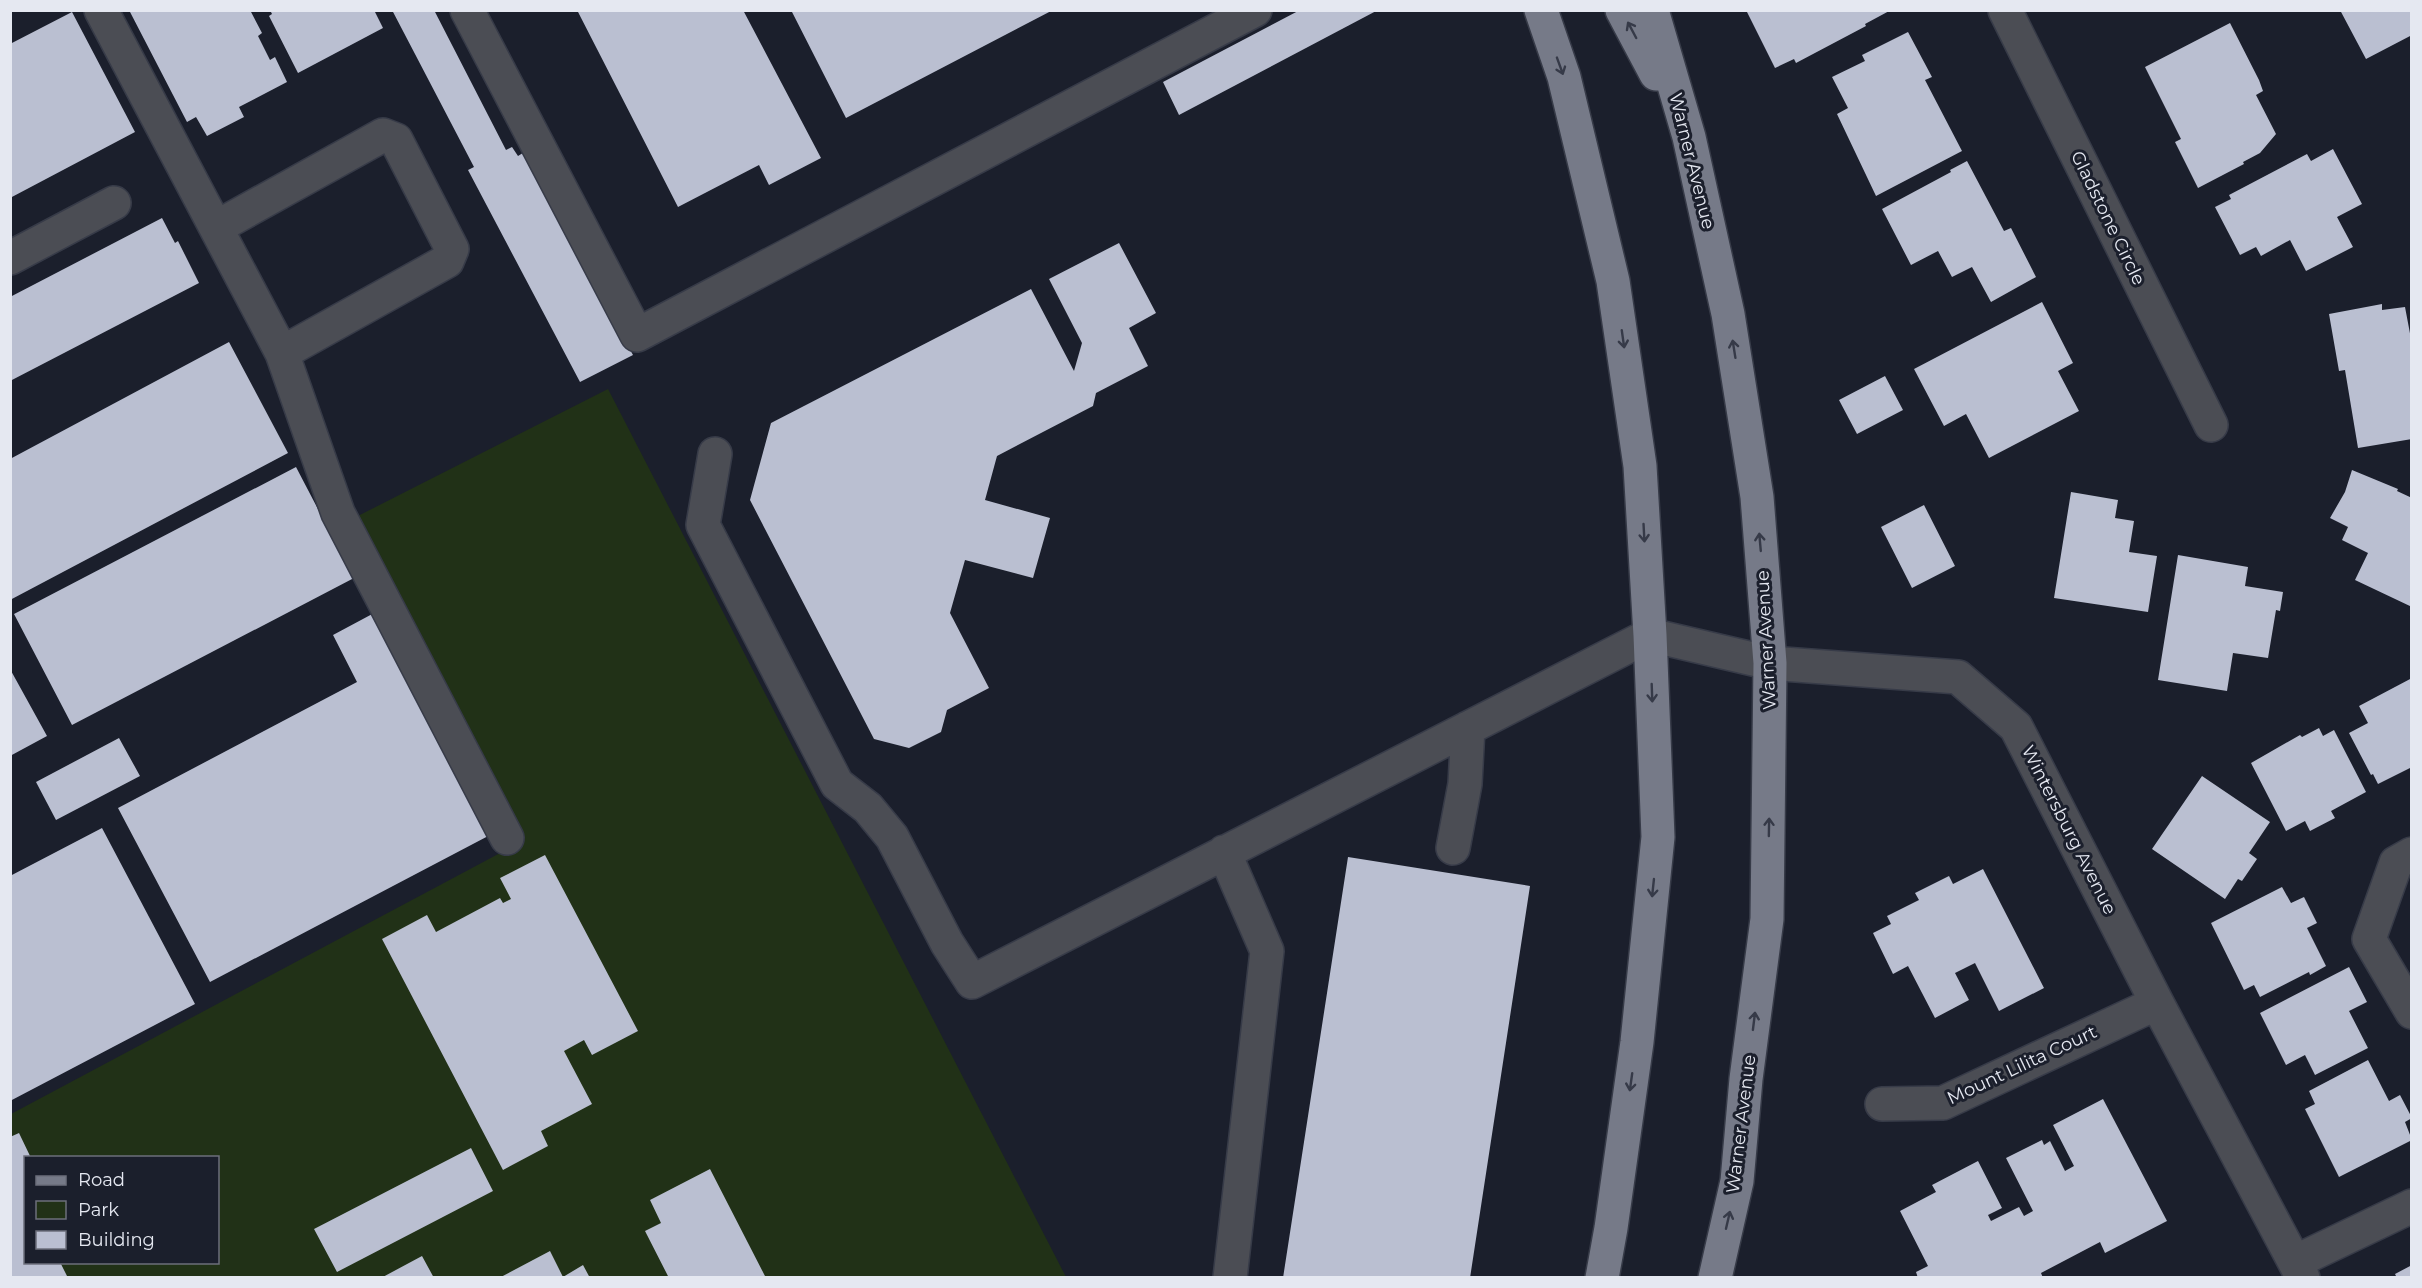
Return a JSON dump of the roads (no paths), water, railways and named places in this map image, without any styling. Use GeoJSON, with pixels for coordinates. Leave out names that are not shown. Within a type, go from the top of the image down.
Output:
{"type":"FeatureCollection","features":[{"type":"Feature","properties":{"kind":"main road"},"geometry":{"type":"LineString","coordinates":[[1541,10],[1564,77],[1615,292],[1640,466],[1650,635],[1658,837],[1637,1042],[1602,1278]]}},
{"type":"Feature","properties":{"kind":"main road"},"geometry":{"type":"LineString","coordinates":[[1622,10],[1689,137]]}},
{"type":"Feature","properties":{"kind":"main road","name":"Warner Avenue"},"geometry":{"type":"LineString","coordinates":[[1652,10],[1689,137],[1728,314],[1756,496],[1770,663],[1767,919],[1746,1079],[1737,1181],[1715,1278]]}},
{"type":"Feature","properties":{"kind":"street"},"geometry":{"type":"LineString","coordinates":[[101,10],[282,353],[338,513],[507,838]]}},
{"type":"Feature","properties":{"kind":"street"},"geometry":{"type":"LineString","coordinates":[[467,10],[637,335],[1255,10]]}},
{"type":"Feature","properties":{"kind":"street","name":"Gladstone Circle"},"geometry":{"type":"LineString","coordinates":[[2005,10],[2211,425]]}},
{"type":"Feature","properties":{"kind":"street"},"geometry":{"type":"LineString","coordinates":[[217,227],[383,135],[396,140],[427,199],[452,249],[447,261],[282,353]]}},
{"type":"Feature","properties":{"kind":"street"},"geometry":{"type":"LineString","coordinates":[[10,258],[114,203]]}},
{"type":"Feature","properties":{"kind":"street"},"geometry":{"type":"LineString","coordinates":[[715,454],[703,525],[837,784],[868,808],[892,837],[947,943],[972,982],[1650,635]]}},
{"type":"Feature","properties":{"kind":"street","name":"Wintersburg Avenue"},"geometry":{"type":"LineString","coordinates":[[1650,635],[1770,663],[1958,677],[2016,727],[2157,1003],[2299,1270]]}},
{"type":"Feature","properties":{"kind":"street"},"geometry":{"type":"LineString","coordinates":[[1453,848],[1465,784],[1468,728]]}},
{"type":"Feature","properties":{"kind":"street"},"geometry":{"type":"LineString","coordinates":[[1224,852],[1267,951],[1230,1278]]}},
{"type":"Feature","properties":{"kind":"street"},"geometry":{"type":"LineString","coordinates":[[2412,854],[2396,863],[2369,939],[2412,1012]]}},
{"type":"Feature","properties":{"kind":"street","name":"Mount Lilita Court"},"geometry":{"type":"LineString","coordinates":[[1882,1104],[1943,1102],[2157,1003]]}},
{"type":"Feature","properties":{"kind":"street"},"geometry":{"type":"LineString","coordinates":[[2299,1270],[2412,1206]]}}]}
